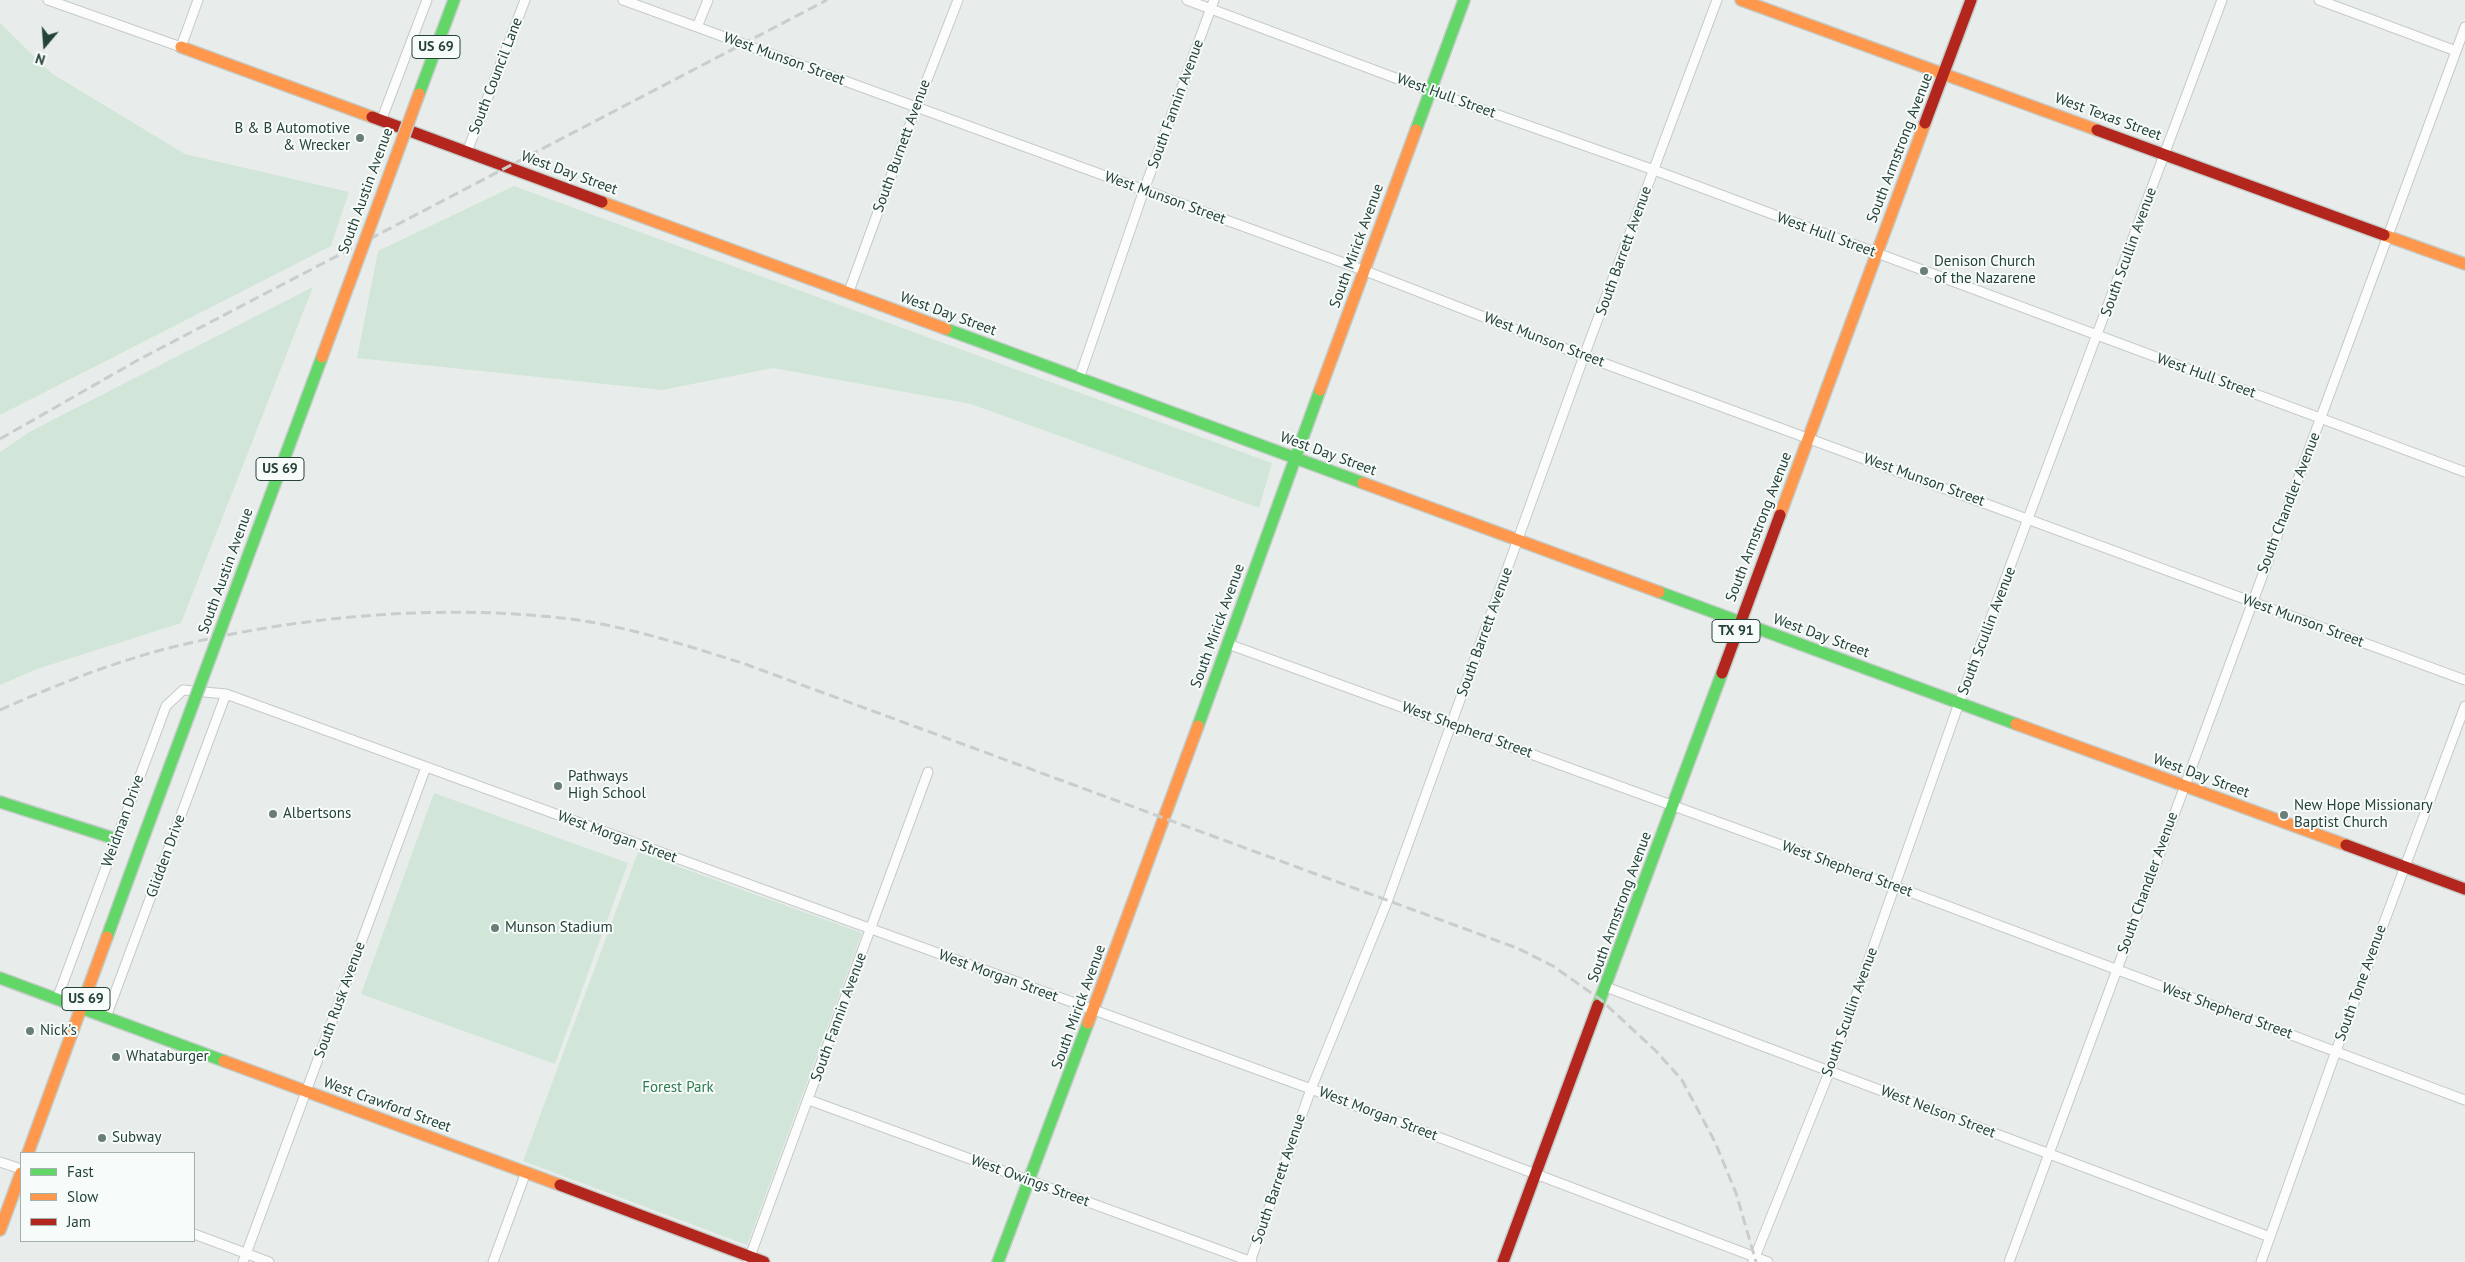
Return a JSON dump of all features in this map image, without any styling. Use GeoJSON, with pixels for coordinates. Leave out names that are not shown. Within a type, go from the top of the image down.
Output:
{"type":"FeatureCollection","features":[{"type":"Feature","properties":{"kind":"main road","name":"South Austin Avenue"},"geometry":{"type":"LineString","coordinates":[[28,1152],[454,0]]}},
{"type":"Feature","properties":{"kind":"main road","name":"South Mirick Avenue"},"geometry":{"type":"LineString","coordinates":[[998,1262],[1093,1011],[1363,270],[1464,0]]}},
{"type":"Feature","properties":{"kind":"main road","name":"West Texas Street"},"geometry":{"type":"LineString","coordinates":[[1741,0],[2465,264]]}},
{"type":"Feature","properties":{"kind":"main road","name":"South Armstrong Avenue"},"geometry":{"type":"LineString","coordinates":[[1503,1262],[1971,0]]}},
{"type":"Feature","properties":{"kind":"main road","name":"West Day Street"},"geometry":{"type":"LineString","coordinates":[[181,47],[2465,889]]}},
{"type":"Feature","properties":{"kind":"main road"},"geometry":{"type":"LineString","coordinates":[[0,802],[116,839]]}},
{"type":"Feature","properties":{"kind":"main road","name":"West Crawford Street"},"geometry":{"type":"LineString","coordinates":[[0,978],[526,1172],[749,1259],[764,1262]]}},
{"type":"Feature","properties":{"kind":"main road"},"geometry":{"type":"LineString","coordinates":[[0,1230],[20,1174]]}},
{"type":"Feature","properties":{"kind":"street"},"geometry":{"type":"LineString","coordinates":[[48,0],[181,47],[198,0]]}},
{"type":"Feature","properties":{"kind":"street"},"geometry":{"type":"LineString","coordinates":[[381,121],[426,0]]}},
{"type":"Feature","properties":{"kind":"street","name":"South Council Lane"},"geometry":{"type":"LineString","coordinates":[[467,152],[525,0]]}},
{"type":"Feature","properties":{"kind":"street","name":"West Munson Street"},"geometry":{"type":"LineString","coordinates":[[622,0],[1363,270],[1584,356],[2465,680]]}},
{"type":"Feature","properties":{"kind":"street"},"geometry":{"type":"LineString","coordinates":[[697,27],[708,0]]}},
{"type":"Feature","properties":{"kind":"street","name":"South Burnett Avenue"},"geometry":{"type":"LineString","coordinates":[[848,294],[958,0]]}},
{"type":"Feature","properties":{"kind":"street","name":"West Hull Street"},"geometry":{"type":"LineString","coordinates":[[1187,0],[1430,91],[1654,170],[2465,472]]}},
{"type":"Feature","properties":{"kind":"street","name":"South Fannin Avenue"},"geometry":{"type":"LineString","coordinates":[[1080,379],[1144,190],[1214,0]]}},
{"type":"Feature","properties":{"kind":"street","name":"South Barrett Avenue"},"geometry":{"type":"LineString","coordinates":[[1251,1262],[1311,1088],[1387,902],[1584,356],[1717,0]]}},
{"type":"Feature","properties":{"kind":"street","name":"South Scullin Avenue"},"geometry":{"type":"LineString","coordinates":[[1754,1260],[1830,1070],[1959,703],[2222,0]]}},
{"type":"Feature","properties":{"kind":"street"},"geometry":{"type":"LineString","coordinates":[[2320,0],[2456,51]]}},
{"type":"Feature","properties":{"kind":"street","name":"South Chandler Avenue"},"geometry":{"type":"LineString","coordinates":[[2009,1262],[2115,970],[2465,26]]}},
{"type":"Feature","properties":{"kind":"street","name":"West Shepherd Street"},"geometry":{"type":"LineString","coordinates":[[1228,644],[1894,886],[2465,1100]]}},
{"type":"Feature","properties":{"kind":"street","name":"Weidman Drive"},"geometry":{"type":"LineString","coordinates":[[57,999],[166,706],[182,690],[226,694]]}},
{"type":"Feature","properties":{"kind":"street","name":"West Morgan Street"},"geometry":{"type":"LineString","coordinates":[[226,694],[1093,1011],[1311,1088],[1754,1260],[1768,1262]]}},
{"type":"Feature","properties":{"kind":"street","name":"Glidden Drive"},"geometry":{"type":"LineString","coordinates":[[106,1017],[226,694]]}},
{"type":"Feature","properties":{"kind":"street","name":"South Tone Avenue"},"geometry":{"type":"LineString","coordinates":[[2260,1262],[2336,1051],[2465,706]]}},
{"type":"Feature","properties":{"kind":"street","name":"South Rusk Avenue"},"geometry":{"type":"LineString","coordinates":[[245,1258],[426,767]]}},
{"type":"Feature","properties":{"kind":"street","name":"South Fannin Avenue"},"geometry":{"type":"LineString","coordinates":[[749,1259],[928,772]]}},
{"type":"Feature","properties":{"kind":"street","name":"West Nelson Street"},"geometry":{"type":"LineString","coordinates":[[1606,987],[1830,1070],[2048,1155],[2270,1238]]}},
{"type":"Feature","properties":{"kind":"street","name":"West Owings Street"},"geometry":{"type":"LineString","coordinates":[[809,1100],[1251,1262]]}},
{"type":"Feature","properties":{"kind":"street"},"geometry":{"type":"LineString","coordinates":[[0,1162],[20,1171]]}},
{"type":"Feature","properties":{"kind":"street"},"geometry":{"type":"LineString","coordinates":[[494,1262],[526,1172]]}},
{"type":"Feature","properties":{"kind":"street"},"geometry":{"type":"LineString","coordinates":[[195,1234],[245,1258],[269,1262]]}},
{"type":"Feature","properties":{"kind":"green space"},"geometry":{"type":"Polygon","coordinates":[[[0,23],[51,73],[185,154],[349,192],[331,246],[0,415],[0,23]]]}},
{"type":"Feature","properties":{"kind":"green space"},"geometry":{"type":"Polygon","coordinates":[[[514,186],[1272,463],[1259,508],[971,404],[773,368],[662,390],[357,358],[378,251],[514,186]]]}},
{"type":"Feature","properties":{"kind":"green space"},"geometry":{"type":"Polygon","coordinates":[[[313,287],[181,623],[37,669],[0,685],[0,452],[31,431],[313,287]]]}},
{"type":"Feature","properties":{"kind":"green space","name":"Munson Stadium"},"geometry":{"type":"Polygon","coordinates":[[[434,793],[628,863],[555,1064],[361,994],[434,793]]]}},
{"type":"Feature","properties":{"kind":"green space","name":"Forest Park"},"geometry":{"type":"Polygon","coordinates":[[[638,852],[862,933],[747,1245],[523,1161],[638,852]]]}},
{"type":"Feature","properties":{"kind":"railway"},"geometry":{"type":"LineString","coordinates":[[0,439],[138,360],[827,0]]}},
{"type":"Feature","properties":{"kind":"railway"},"geometry":{"type":"LineString","coordinates":[[0,710],[89,673],[181,645],[278,626],[378,615],[479,613],[529,615],[578,620],[641,633],[745,664],[1517,948],[1553,966],[1601,1000],[1656,1051],[1682,1080],[1715,1142],[1736,1193],[1756,1262]]}},
{"type":"Feature","properties":{"kind":"traffic: fast"},"geometry":{"type":"LineString","coordinates":[[419,94],[454,0]]}},
{"type":"Feature","properties":{"kind":"traffic: fast"},"geometry":{"type":"LineString","coordinates":[[1416,130],[1464,0]]}},
{"type":"Feature","properties":{"kind":"traffic: fast"},"geometry":{"type":"LineString","coordinates":[[946,329],[1363,483]]}},
{"type":"Feature","properties":{"kind":"traffic: fast"},"geometry":{"type":"LineString","coordinates":[[141,844],[322,357]]}},
{"type":"Feature","properties":{"kind":"traffic: fast"},"geometry":{"type":"LineString","coordinates":[[1198,726],[1320,390]]}},
{"type":"Feature","properties":{"kind":"traffic: fast"},"geometry":{"type":"LineString","coordinates":[[1659,592],[2016,724]]}},
{"type":"Feature","properties":{"kind":"traffic: fast"},"geometry":{"type":"LineString","coordinates":[[1598,1005],[1722,673]]}},
{"type":"Feature","properties":{"kind":"traffic: fast"},"geometry":{"type":"LineString","coordinates":[[0,802],[116,839]]}},
{"type":"Feature","properties":{"kind":"traffic: fast"},"geometry":{"type":"LineString","coordinates":[[107,937],[141,844]]}},
{"type":"Feature","properties":{"kind":"traffic: fast"},"geometry":{"type":"LineString","coordinates":[[0,978],[224,1061]]}},
{"type":"Feature","properties":{"kind":"traffic: fast"},"geometry":{"type":"LineString","coordinates":[[998,1262],[1088,1023]]}},
{"type":"Feature","properties":{"kind":"traffic: slow"},"geometry":{"type":"LineString","coordinates":[[1741,0],[2097,130]]}},
{"type":"Feature","properties":{"kind":"traffic: slow"},"geometry":{"type":"LineString","coordinates":[[181,47],[372,117]]}},
{"type":"Feature","properties":{"kind":"traffic: slow"},"geometry":{"type":"LineString","coordinates":[[322,357],[419,94]]}},
{"type":"Feature","properties":{"kind":"traffic: slow"},"geometry":{"type":"LineString","coordinates":[[1780,515],[1925,123]]}},
{"type":"Feature","properties":{"kind":"traffic: slow"},"geometry":{"type":"LineString","coordinates":[[1320,390],[1416,130]]}},
{"type":"Feature","properties":{"kind":"traffic: slow"},"geometry":{"type":"LineString","coordinates":[[602,202],[946,329]]}},
{"type":"Feature","properties":{"kind":"traffic: slow"},"geometry":{"type":"LineString","coordinates":[[2384,235],[2465,264]]}},
{"type":"Feature","properties":{"kind":"traffic: slow"},"geometry":{"type":"LineString","coordinates":[[1363,483],[1659,592]]}},
{"type":"Feature","properties":{"kind":"traffic: slow"},"geometry":{"type":"LineString","coordinates":[[2016,724],[2346,845]]}},
{"type":"Feature","properties":{"kind":"traffic: slow"},"geometry":{"type":"LineString","coordinates":[[1088,1023],[1198,726]]}},
{"type":"Feature","properties":{"kind":"traffic: slow"},"geometry":{"type":"LineString","coordinates":[[28,1152],[107,937]]}},
{"type":"Feature","properties":{"kind":"traffic: slow"},"geometry":{"type":"LineString","coordinates":[[224,1061],[560,1185]]}},
{"type":"Feature","properties":{"kind":"traffic: slow"},"geometry":{"type":"LineString","coordinates":[[0,1230],[20,1176]]}},
{"type":"Feature","properties":{"kind":"traffic: jam"},"geometry":{"type":"LineString","coordinates":[[1925,123],[1971,0]]}},
{"type":"Feature","properties":{"kind":"traffic: jam"},"geometry":{"type":"LineString","coordinates":[[372,117],[602,202]]}},
{"type":"Feature","properties":{"kind":"traffic: jam"},"geometry":{"type":"LineString","coordinates":[[2097,130],[2384,235]]}},
{"type":"Feature","properties":{"kind":"traffic: jam"},"geometry":{"type":"LineString","coordinates":[[1722,673],[1780,515]]}},
{"type":"Feature","properties":{"kind":"traffic: jam"},"geometry":{"type":"LineString","coordinates":[[2346,845],[2465,889]]}},
{"type":"Feature","properties":{"kind":"traffic: jam"},"geometry":{"type":"LineString","coordinates":[[1503,1262],[1598,1005]]}},
{"type":"Feature","properties":{"kind":"traffic: jam"},"geometry":{"type":"LineString","coordinates":[[560,1185],[764,1262]]}},
{"type":"Feature","properties":{"kind":"place","name":"B & B Automotive & Wrecker"},"geometry":{"type":"Point","coordinates":[360,138]}},
{"type":"Feature","properties":{"kind":"place","name":"Denison Church of the Nazarene"},"geometry":{"type":"Point","coordinates":[1924,271]}},
{"type":"Feature","properties":{"kind":"place","name":"Pathways High School"},"geometry":{"type":"Point","coordinates":[558,786]}},
{"type":"Feature","properties":{"kind":"place","name":"Albertsons"},"geometry":{"type":"Point","coordinates":[273,814]}},
{"type":"Feature","properties":{"kind":"place","name":"New Hope Missionary Baptist Church"},"geometry":{"type":"Point","coordinates":[2284,815]}},
{"type":"Feature","properties":{"kind":"place","name":"Munson Stadium"},"geometry":{"type":"Point","coordinates":[495,928]}},
{"type":"Feature","properties":{"kind":"place","name":"Nick's"},"geometry":{"type":"Point","coordinates":[30,1031]}},
{"type":"Feature","properties":{"kind":"place","name":"Whataburger"},"geometry":{"type":"Point","coordinates":[116,1057]}},
{"type":"Feature","properties":{"kind":"place","name":"Subway"},"geometry":{"type":"Point","coordinates":[102,1138]}}]}
